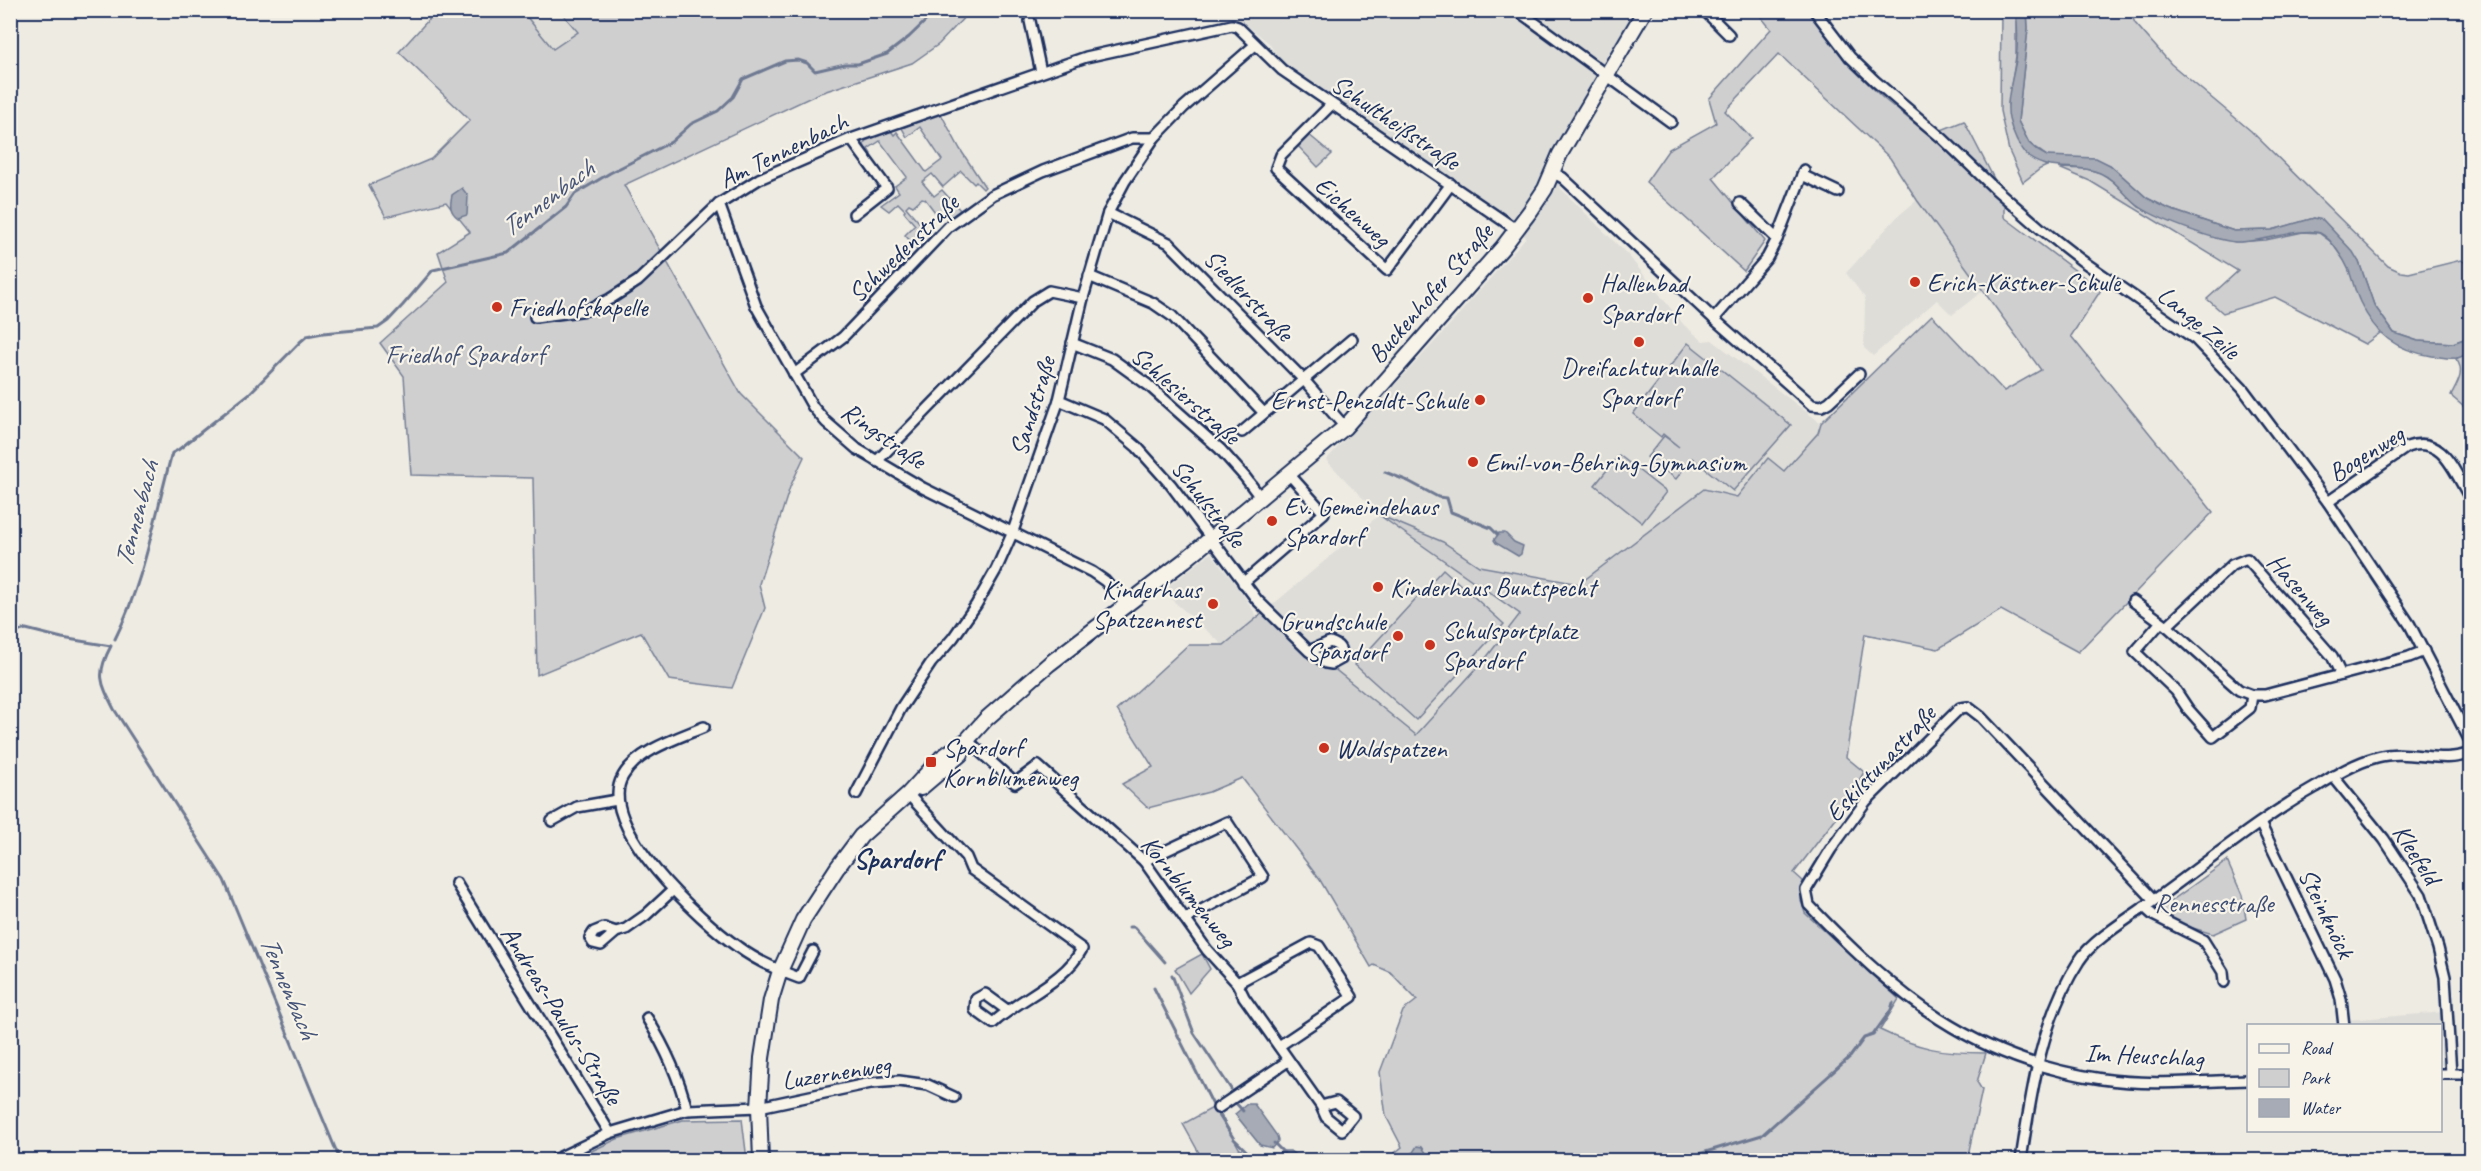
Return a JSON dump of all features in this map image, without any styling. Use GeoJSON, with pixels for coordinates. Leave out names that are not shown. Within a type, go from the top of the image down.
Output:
{"type":"FeatureCollection","features":[{"type":"Feature","properties":{"kind":"street"},"geometry":{"type":"LineString","coordinates":[[1517,10],[1671,122]]}},
{"type":"Feature","properties":{"kind":"street","name":"Buckenhofer Straße"},"geometry":{"type":"LineString","coordinates":[[761,1161],[759,1107],[765,1032],[771,1000],[780,971],[803,920],[861,836],[908,794],[941,758],[966,740],[986,719],[1049,664],[1211,537],[1345,427],[1517,230],[1545,189],[1560,154],[1645,10]]}},
{"type":"Feature","properties":{"kind":"street"},"geometry":{"type":"LineString","coordinates":[[1704,10],[1729,35]]}},
{"type":"Feature","properties":{"kind":"street","name":"Lange Zeile"},"geometry":{"type":"LineString","coordinates":[[1814,10],[1850,57],[1992,186],[2040,228],[2082,260],[2180,327],[2213,356],[2243,389],[2328,502],[2410,625],[2470,741]]}},
{"type":"Feature","properties":{"kind":"street"},"geometry":{"type":"LineString","coordinates":[[1030,21],[1041,72]]}},
{"type":"Feature","properties":{"kind":"street","name":"Am Tennenbach"},"geometry":{"type":"LineString","coordinates":[[536,317],[587,310],[610,300],[638,281],[719,204],[759,179],[851,139],[1096,55],[1232,25],[1238,27],[1255,45]]}},
{"type":"Feature","properties":{"kind":"street","name":"Schultheißstraße"},"geometry":{"type":"LineString","coordinates":[[1255,45],[1282,70],[1331,105],[1517,230]]}},
{"type":"Feature","properties":{"kind":"street","name":"Sandstraße"},"geometry":{"type":"LineString","coordinates":[[856,794],[901,708],[976,604],[996,570],[1012,534],[1059,400],[1083,298],[1108,213],[1125,181],[1154,138],[1169,121],[1255,45]]}},
{"type":"Feature","properties":{"kind":"street","name":"Eichenweg"},"geometry":{"type":"LineString","coordinates":[[1331,105],[1281,155],[1276,168],[1387,270],[1451,184]]}},
{"type":"Feature","properties":{"kind":"street","name":"Schwedenstraße"},"geometry":{"type":"LineString","coordinates":[[794,374],[843,338],[949,226],[992,195],[1043,171],[1132,138],[1154,138]]}},
{"type":"Feature","properties":{"kind":"street"},"geometry":{"type":"LineString","coordinates":[[851,139],[887,188],[854,214]]}},
{"type":"Feature","properties":{"kind":"street"},"geometry":{"type":"LineString","coordinates":[[1552,172],[1563,178],[1714,319],[1812,405],[1822,406],[1829,402],[1859,374]]}},
{"type":"Feature","properties":{"kind":"street"},"geometry":{"type":"LineString","coordinates":[[1714,319],[1764,264],[1777,239],[1803,172],[1838,192]]}},
{"type":"Feature","properties":{"kind":"street"},"geometry":{"type":"LineString","coordinates":[[1740,203],[1777,239]]}},
{"type":"Feature","properties":{"kind":"street","name":"Ringstraße"},"geometry":{"type":"LineString","coordinates":[[719,204],[756,306],[794,374],[826,422],[857,449],[877,461],[1012,534],[1092,572],[1105,581],[1126,605]]}},
{"type":"Feature","properties":{"kind":"street","name":"Siedlerstraße"},"geometry":{"type":"LineString","coordinates":[[1108,213],[1169,243],[1304,380],[1345,427]]}},
{"type":"Feature","properties":{"kind":"street"},"geometry":{"type":"LineString","coordinates":[[1089,276],[1153,303],[1172,316],[1263,412]]}},
{"type":"Feature","properties":{"kind":"street"},"geometry":{"type":"LineString","coordinates":[[877,461],[1033,301],[1049,291],[1083,298]]}},
{"type":"Feature","properties":{"kind":"street"},"geometry":{"type":"LineString","coordinates":[[1242,432],[1352,339]]}},
{"type":"Feature","properties":{"kind":"street","name":"Schlesierstraße"},"geometry":{"type":"LineString","coordinates":[[1072,343],[1112,359],[1149,385],[1220,449],[1260,497]]}},
{"type":"Feature","properties":{"kind":"street","name":"Schulstraße"},"geometry":{"type":"LineString","coordinates":[[1059,400],[1104,419],[1137,447],[1171,484],[1257,600],[1309,651]]}},
{"type":"Feature","properties":{"kind":"street","name":"Bogenweg"},"geometry":{"type":"LineString","coordinates":[[2328,502],[2407,447],[2418,443],[2436,447],[2444,455],[2470,498]]}},
{"type":"Feature","properties":{"kind":"street"},"geometry":{"type":"LineString","coordinates":[[1243,583],[1324,513],[1288,473]]}},
{"type":"Feature","properties":{"kind":"street","name":"Hasenweg"},"geometry":{"type":"LineString","coordinates":[[2164,624],[2232,566],[2247,560],[2332,656],[2341,675]]}},
{"type":"Feature","properties":{"kind":"street"},"geometry":{"type":"LineString","coordinates":[[2133,601],[2164,624],[2239,690],[2252,695],[2265,695],[2424,651]]}},
{"type":"Feature","properties":{"kind":"street"},"geometry":{"type":"LineString","coordinates":[[2164,624],[2135,652],[2176,691],[2188,709],[2213,737],[2250,708],[2252,695]]}},
{"type":"Feature","properties":{"kind":"street","name":"Eskilstunastraße"},"geometry":{"type":"LineString","coordinates":[[2038,1065],[1987,1047],[1949,1026],[1898,989],[1809,905],[1806,890],[1851,819],[1933,733],[1960,708],[1968,707],[1981,717],[2154,900]]}},
{"type":"Feature","properties":{"kind":"street"},"geometry":{"type":"LineString","coordinates":[[704,728],[655,749],[635,762],[620,781],[616,800],[625,824],[646,857],[673,890],[713,929],[739,948],[780,971],[799,978],[813,951]]}},
{"type":"Feature","properties":{"kind":"street","name":"Kornblumenweg"},"geometry":{"type":"LineString","coordinates":[[966,740],[1015,783],[1038,766],[1144,861],[1207,950],[1237,983],[1244,997],[1321,1106]]}},
{"type":"Feature","properties":{"kind":"street"},"geometry":{"type":"LineString","coordinates":[[2021,1161],[2038,1065],[2063,990],[2079,960],[2095,943],[2288,803],[2333,776],[2377,757],[2402,753],[2459,758],[2470,753]]}},
{"type":"Feature","properties":{"kind":"street","name":"Kleefeld"},"geometry":{"type":"LineString","coordinates":[[2333,776],[2384,839],[2421,895],[2445,977],[2451,1074]]}},
{"type":"Feature","properties":{"kind":"street"},"geometry":{"type":"LineString","coordinates":[[908,794],[966,858],[970,868],[1082,949],[1076,961],[1064,972],[1007,1010]]}},
{"type":"Feature","properties":{"kind":"street"},"geometry":{"type":"LineString","coordinates":[[552,821],[577,807],[616,800]]}},
{"type":"Feature","properties":{"kind":"street"},"geometry":{"type":"LineString","coordinates":[[1144,861],[1227,822],[1263,877],[1185,918]]}},
{"type":"Feature","properties":{"kind":"street","name":"Steinknöck"},"geometry":{"type":"LineString","coordinates":[[2260,823],[2335,978],[2341,999],[2344,1024]]}},
{"type":"Feature","properties":{"kind":"street","name":"Andreas-Paulus-Straße"},"geometry":{"type":"LineString","coordinates":[[456,883],[610,1133],[687,1110],[759,1107]]}},
{"type":"Feature","properties":{"kind":"street"},"geometry":{"type":"LineString","coordinates":[[616,932],[626,929],[646,915],[673,890]]}},
{"type":"Feature","properties":{"kind":"street"},"geometry":{"type":"LineString","coordinates":[[2144,907],[2153,915],[2203,940],[2223,972],[2224,982]]}},
{"type":"Feature","properties":{"kind":"street"},"geometry":{"type":"LineString","coordinates":[[1237,983],[1311,943],[1318,946],[1355,1000],[1279,1046]]}},
{"type":"Feature","properties":{"kind":"street"},"geometry":{"type":"LineString","coordinates":[[647,1018],[663,1042],[682,1090],[687,1110]]}},
{"type":"Feature","properties":{"kind":"street"},"geometry":{"type":"LineString","coordinates":[[1218,1108],[1288,1061]]}},
{"type":"Feature","properties":{"kind":"street","name":"Im Heuschlag"},"geometry":{"type":"LineString","coordinates":[[2038,1065],[2126,1081],[2247,1080]]}},
{"type":"Feature","properties":{"kind":"street"},"geometry":{"type":"LineString","coordinates":[[2442,1074],[2470,1074]]}},
{"type":"Feature","properties":{"kind":"street","name":"Luzernenweg"},"geometry":{"type":"LineString","coordinates":[[759,1107],[870,1083],[899,1081],[928,1085],[954,1097]]}},
{"type":"Feature","properties":{"kind":"street"},"geometry":{"type":"LineString","coordinates":[[554,1161],[610,1133]]}},
{"type":"Feature","properties":{"kind":"shaded area"},"geometry":{"type":"Polygon","coordinates":[[[522,11],[560,11],[579,32],[553,49],[522,11]]]}},
{"type":"Feature","properties":{"kind":"shaded area"},"geometry":{"type":"Polygon","coordinates":[[[1233,11],[1647,11],[1553,168],[1561,189],[1628,255],[1684,325],[1703,341],[1712,340],[1821,423],[1818,433],[1784,471],[1767,459],[1737,496],[1704,489],[1579,584],[1479,566],[1443,542],[1383,517],[1521,614],[1486,658],[1416,735],[1264,612],[1379,515],[1326,460],[1440,336],[1526,237],[1284,67],[1269,43],[1240,20],[1233,11]]]}},
{"type":"Feature","properties":{"kind":"shaded area","name":"Erich-Kästner-Schule"},"geometry":{"type":"Polygon","coordinates":[[[1917,200],[1984,290],[1952,315],[1937,300],[1873,356],[1864,348],[1865,298],[1846,273],[1897,217],[1917,200]]]}},
{"type":"Feature","properties":{"kind":"shaded area","name":"Kinderhaus Spatzennest"},"geometry":{"type":"Polygon","coordinates":[[[1211,553],[1238,587],[1258,618],[1224,646],[1162,591],[1211,553]]]}},
{"type":"Feature","properties":{"kind":"shaded area"},"geometry":{"type":"Polygon","coordinates":[[[2444,1012],[2447,1061],[2442,1065],[2442,1024],[2349,1024],[2348,1020],[2444,1012]]]}},
{"type":"Feature","properties":{"kind":"green space","name":"Friedhof Spardorf"},"geometry":{"type":"Polygon","coordinates":[[[426,11],[522,11],[553,49],[578,32],[560,11],[970,11],[939,44],[912,63],[820,93],[624,185],[741,394],[804,457],[790,487],[759,584],[765,608],[732,688],[669,680],[641,632],[537,675],[533,478],[411,475],[404,376],[380,343],[448,282],[438,252],[470,232],[446,202],[386,217],[369,185],[431,159],[470,120],[399,52],[431,17],[426,11]]]}},
{"type":"Feature","properties":{"kind":"green space"},"geometry":{"type":"Polygon","coordinates":[[[1770,11],[1816,11],[1845,61],[1884,99],[1929,135],[1964,121],[2004,198],[2004,217],[2101,290],[2071,336],[2213,512],[2078,652],[2001,610],[1938,649],[1865,634],[1846,757],[1864,772],[1842,810],[1794,873],[1803,881],[1801,900],[1805,913],[1899,999],[1880,1030],[1907,1042],[1931,1049],[1986,1053],[1977,1082],[1982,1090],[1967,1160],[1386,1160],[1402,1147],[1386,1116],[1380,1072],[1403,1011],[1417,1000],[1390,972],[1374,965],[1371,967],[1320,880],[1242,778],[1209,792],[1148,808],[1122,784],[1153,767],[1117,710],[1188,645],[1224,645],[1264,612],[1416,735],[1486,658],[1520,614],[1379,515],[1443,542],[1479,566],[1579,584],[1704,489],[1737,497],[1768,458],[1784,471],[1818,433],[1821,423],[1932,315],[2004,391],[2041,370],[1917,200],[1890,158],[1779,54],[1725,111],[1751,138],[1713,178],[1765,241],[1744,271],[1646,182],[1669,149],[1716,123],[1709,99],[1771,29],[1761,17],[1770,11]]]}},
{"type":"Feature","properties":{"kind":"green space"},"geometry":{"type":"Polygon","coordinates":[[[2001,11],[2016,11],[2016,56],[2008,105],[2029,157],[2047,166],[2023,182],[2009,151],[2000,111],[2001,11]]]}},
{"type":"Feature","properties":{"kind":"green space"},"geometry":{"type":"Polygon","coordinates":[[[2027,11],[2130,11],[2135,23],[2171,64],[2251,131],[2388,266],[2409,273],[2461,260],[2470,266],[2470,334],[2453,343],[2418,341],[2394,333],[2374,305],[2359,262],[2314,218],[2272,230],[2234,231],[2169,209],[2147,198],[2110,165],[2047,156],[2029,143],[2018,121],[2028,28],[2027,11]]]}},
{"type":"Feature","properties":{"kind":"green space"},"geometry":{"type":"Polygon","coordinates":[[[940,112],[960,149],[985,187],[983,189],[976,182],[974,184],[961,171],[943,187],[932,174],[922,182],[934,196],[942,190],[960,210],[948,219],[942,213],[938,216],[925,199],[922,198],[913,206],[909,204],[906,207],[931,236],[924,231],[919,237],[925,242],[918,250],[905,235],[915,225],[904,212],[905,210],[898,203],[889,211],[881,205],[899,192],[895,186],[907,177],[880,141],[868,149],[871,154],[869,155],[864,145],[865,141],[891,131],[894,135],[897,132],[926,172],[942,160],[920,127],[907,137],[902,128],[940,112]]]}},
{"type":"Feature","properties":{"kind":"green space"},"geometry":{"type":"Polygon","coordinates":[[[1308,134],[1332,154],[1318,167],[1297,145],[1308,134]]]}},
{"type":"Feature","properties":{"kind":"green space"},"geometry":{"type":"Polygon","coordinates":[[[2059,168],[2087,169],[2101,173],[2113,181],[2139,207],[2216,238],[2236,242],[2266,240],[2303,232],[2319,233],[2331,242],[2350,268],[2360,301],[2380,333],[2365,344],[2275,297],[2223,313],[2207,299],[2238,271],[2090,181],[2059,168]]]}},
{"type":"Feature","properties":{"kind":"green space"},"geometry":{"type":"Polygon","coordinates":[[[1688,343],[1791,425],[1733,491],[1692,458],[1676,479],[1647,457],[1664,436],[1679,447],[1663,434],[1661,437],[1633,414],[1688,343]]]}},
{"type":"Feature","properties":{"kind":"green space"},"geometry":{"type":"Polygon","coordinates":[[[2470,351],[2470,412],[2451,396],[2460,373],[2456,359],[2470,351]]]}},
{"type":"Feature","properties":{"kind":"green space"},"geometry":{"type":"Polygon","coordinates":[[[1619,455],[1666,492],[1642,523],[1595,485],[1619,455]]]}},
{"type":"Feature","properties":{"kind":"green space","name":"Schulsportplatz Spardorf"},"geometry":{"type":"Polygon","coordinates":[[[1443,569],[1504,624],[1416,720],[1355,665],[1443,569]]]}},
{"type":"Feature","properties":{"kind":"green space","name":"Rennesstraße"},"geometry":{"type":"Polygon","coordinates":[[[2227,861],[2242,895],[2246,919],[2213,934],[2186,926],[2162,914],[2160,909],[2227,861]]]}},
{"type":"Feature","properties":{"kind":"green space"},"geometry":{"type":"Polygon","coordinates":[[[1202,954],[1210,969],[1189,993],[1175,969],[1202,954]]]}},
{"type":"Feature","properties":{"kind":"green space"},"geometry":{"type":"Polygon","coordinates":[[[1216,1106],[1239,1148],[1253,1160],[1203,1160],[1183,1124],[1216,1106]]]}},
{"type":"Feature","properties":{"kind":"green space"},"geometry":{"type":"Polygon","coordinates":[[[742,1119],[747,1160],[580,1160],[579,1157],[617,1139],[683,1120],[742,1119]]]}},
{"type":"Feature","properties":{"kind":"water"},"geometry":{"type":"Polygon","coordinates":[[[2016,11],[2027,11],[2028,28],[2018,121],[2029,143],[2038,151],[2047,156],[2096,158],[2110,165],[2147,198],[2169,209],[2234,231],[2272,230],[2314,218],[2323,220],[2353,252],[2359,262],[2374,305],[2394,333],[2418,341],[2453,343],[2470,334],[2470,351],[2461,357],[2443,358],[2408,350],[2388,340],[2366,314],[2344,260],[2331,241],[2320,233],[2303,232],[2244,242],[2213,237],[2184,228],[2145,210],[2100,173],[2056,167],[2038,163],[2030,158],[2016,140],[2008,112],[2017,54],[2016,11]]]}},
{"type":"Feature","properties":{"kind":"water"},"geometry":{"type":"Polygon","coordinates":[[[462,188],[468,196],[467,215],[458,218],[451,208],[451,202],[452,195],[462,188]]]}},
{"type":"Feature","properties":{"kind":"water"},"geometry":{"type":"Polygon","coordinates":[[[1499,533],[1505,533],[1514,542],[1523,546],[1521,554],[1518,556],[1496,543],[1494,540],[1499,533]]]}},
{"type":"Feature","properties":{"kind":"water"},"geometry":{"type":"Polygon","coordinates":[[[1247,1104],[1254,1104],[1277,1136],[1278,1141],[1272,1148],[1260,1145],[1235,1114],[1247,1104]]]}},
{"type":"Feature","properties":{"kind":"water"},"geometry":{"type":"Polygon","coordinates":[[[1417,1146],[1422,1147],[1431,1160],[1408,1160],[1417,1146]]]}},
{"type":"Feature","properties":{"kind":"water"},"geometry":{"type":"Polygon","coordinates":[[[1282,1151],[1290,1151],[1302,1160],[1278,1160],[1276,1156],[1282,1151]]]}},
{"type":"Feature","properties":{"kind":"waterway","name":"Tennenbach"},"geometry":{"type":"LineString","coordinates":[[115,639],[142,570],[172,453],[249,394],[307,336],[378,328],[388,321],[433,270],[508,253],[566,207],[575,194],[671,142],[691,124],[718,111],[733,97],[743,79],[785,61],[798,60],[807,63],[815,71],[845,64],[858,64],[887,54],[937,10]]}},
{"type":"Feature","properties":{"kind":"waterway"},"geometry":{"type":"LineString","coordinates":[[1385,472],[1438,497],[1447,498],[1451,512],[1491,528],[1498,535]]}},
{"type":"Feature","properties":{"kind":"waterway","name":"Tennenbach"},"geometry":{"type":"LineString","coordinates":[[10,634],[26,629],[111,646],[102,671],[106,692],[114,709],[224,880],[340,1160]]}},
{"type":"Feature","properties":{"kind":"waterway"},"geometry":{"type":"LineString","coordinates":[[1129,927],[1134,927],[1165,962]]}},
{"type":"Feature","properties":{"kind":"waterway"},"geometry":{"type":"LineString","coordinates":[[1172,975],[1194,1033],[1231,1089]]}},
{"type":"Feature","properties":{"kind":"waterway"},"geometry":{"type":"LineString","coordinates":[[1154,988],[1215,1109],[1234,1139],[1256,1160]]}},
{"type":"Feature","properties":{"kind":"waterway"},"geometry":{"type":"LineString","coordinates":[[1679,1160],[1762,1135],[1850,1057],[1864,1038],[1873,1035],[1891,1010],[1893,1003]]}},
{"type":"Feature","properties":{"kind":"waterway"},"geometry":{"type":"LineString","coordinates":[[1234,1101],[1243,1111]]}},
{"type":"Feature","properties":{"kind":"waterway"},"geometry":{"type":"LineString","coordinates":[[1274,1143],[1284,1153]]}},
{"type":"Feature","properties":{"kind":"place","name":"Erich-Kästner-Schule"},"geometry":{"type":"Point","coordinates":[1915,282]}},
{"type":"Feature","properties":{"kind":"place","name":"Hallenbad Spardorf"},"geometry":{"type":"Point","coordinates":[1588,298]}},
{"type":"Feature","properties":{"kind":"place","name":"Friedhofskapelle"},"geometry":{"type":"Point","coordinates":[497,307]}},
{"type":"Feature","properties":{"kind":"place","name":"Dreifachturnhalle Spardorf"},"geometry":{"type":"Point","coordinates":[1639,342]}},
{"type":"Feature","properties":{"kind":"place","name":"Ernst-Penzoldt-Schule"},"geometry":{"type":"Point","coordinates":[1480,400]}},
{"type":"Feature","properties":{"kind":"place","name":"Emil-von-Behring-Gymnasium"},"geometry":{"type":"Point","coordinates":[1473,462]}},
{"type":"Feature","properties":{"kind":"place","name":"Ev. Gemeindehaus Spardorf"},"geometry":{"type":"Point","coordinates":[1272,521]}},
{"type":"Feature","properties":{"kind":"place","name":"Kinderhaus Buntspecht"},"geometry":{"type":"Point","coordinates":[1378,587]}},
{"type":"Feature","properties":{"kind":"place","name":"Kinderhaus Spatzennest"},"geometry":{"type":"Point","coordinates":[1213,604]}},
{"type":"Feature","properties":{"kind":"place","name":"Grundschule Spardorf"},"geometry":{"type":"Point","coordinates":[1398,636]}},
{"type":"Feature","properties":{"kind":"place","name":"Schulsportplatz Spardorf"},"geometry":{"type":"Point","coordinates":[1430,645]}},
{"type":"Feature","properties":{"kind":"place","name":"Waldspatzen"},"geometry":{"type":"Point","coordinates":[1324,748]}},
{"type":"Feature","properties":{"kind":"place","name":"Spardorf Kornblumenweg"},"geometry":{"type":"Point","coordinates":[931,762]}},
{"type":"Feature","properties":{"kind":"district","name":"Spardorf"},"geometry":{"type":"Point","coordinates":[897,858]}}]}
